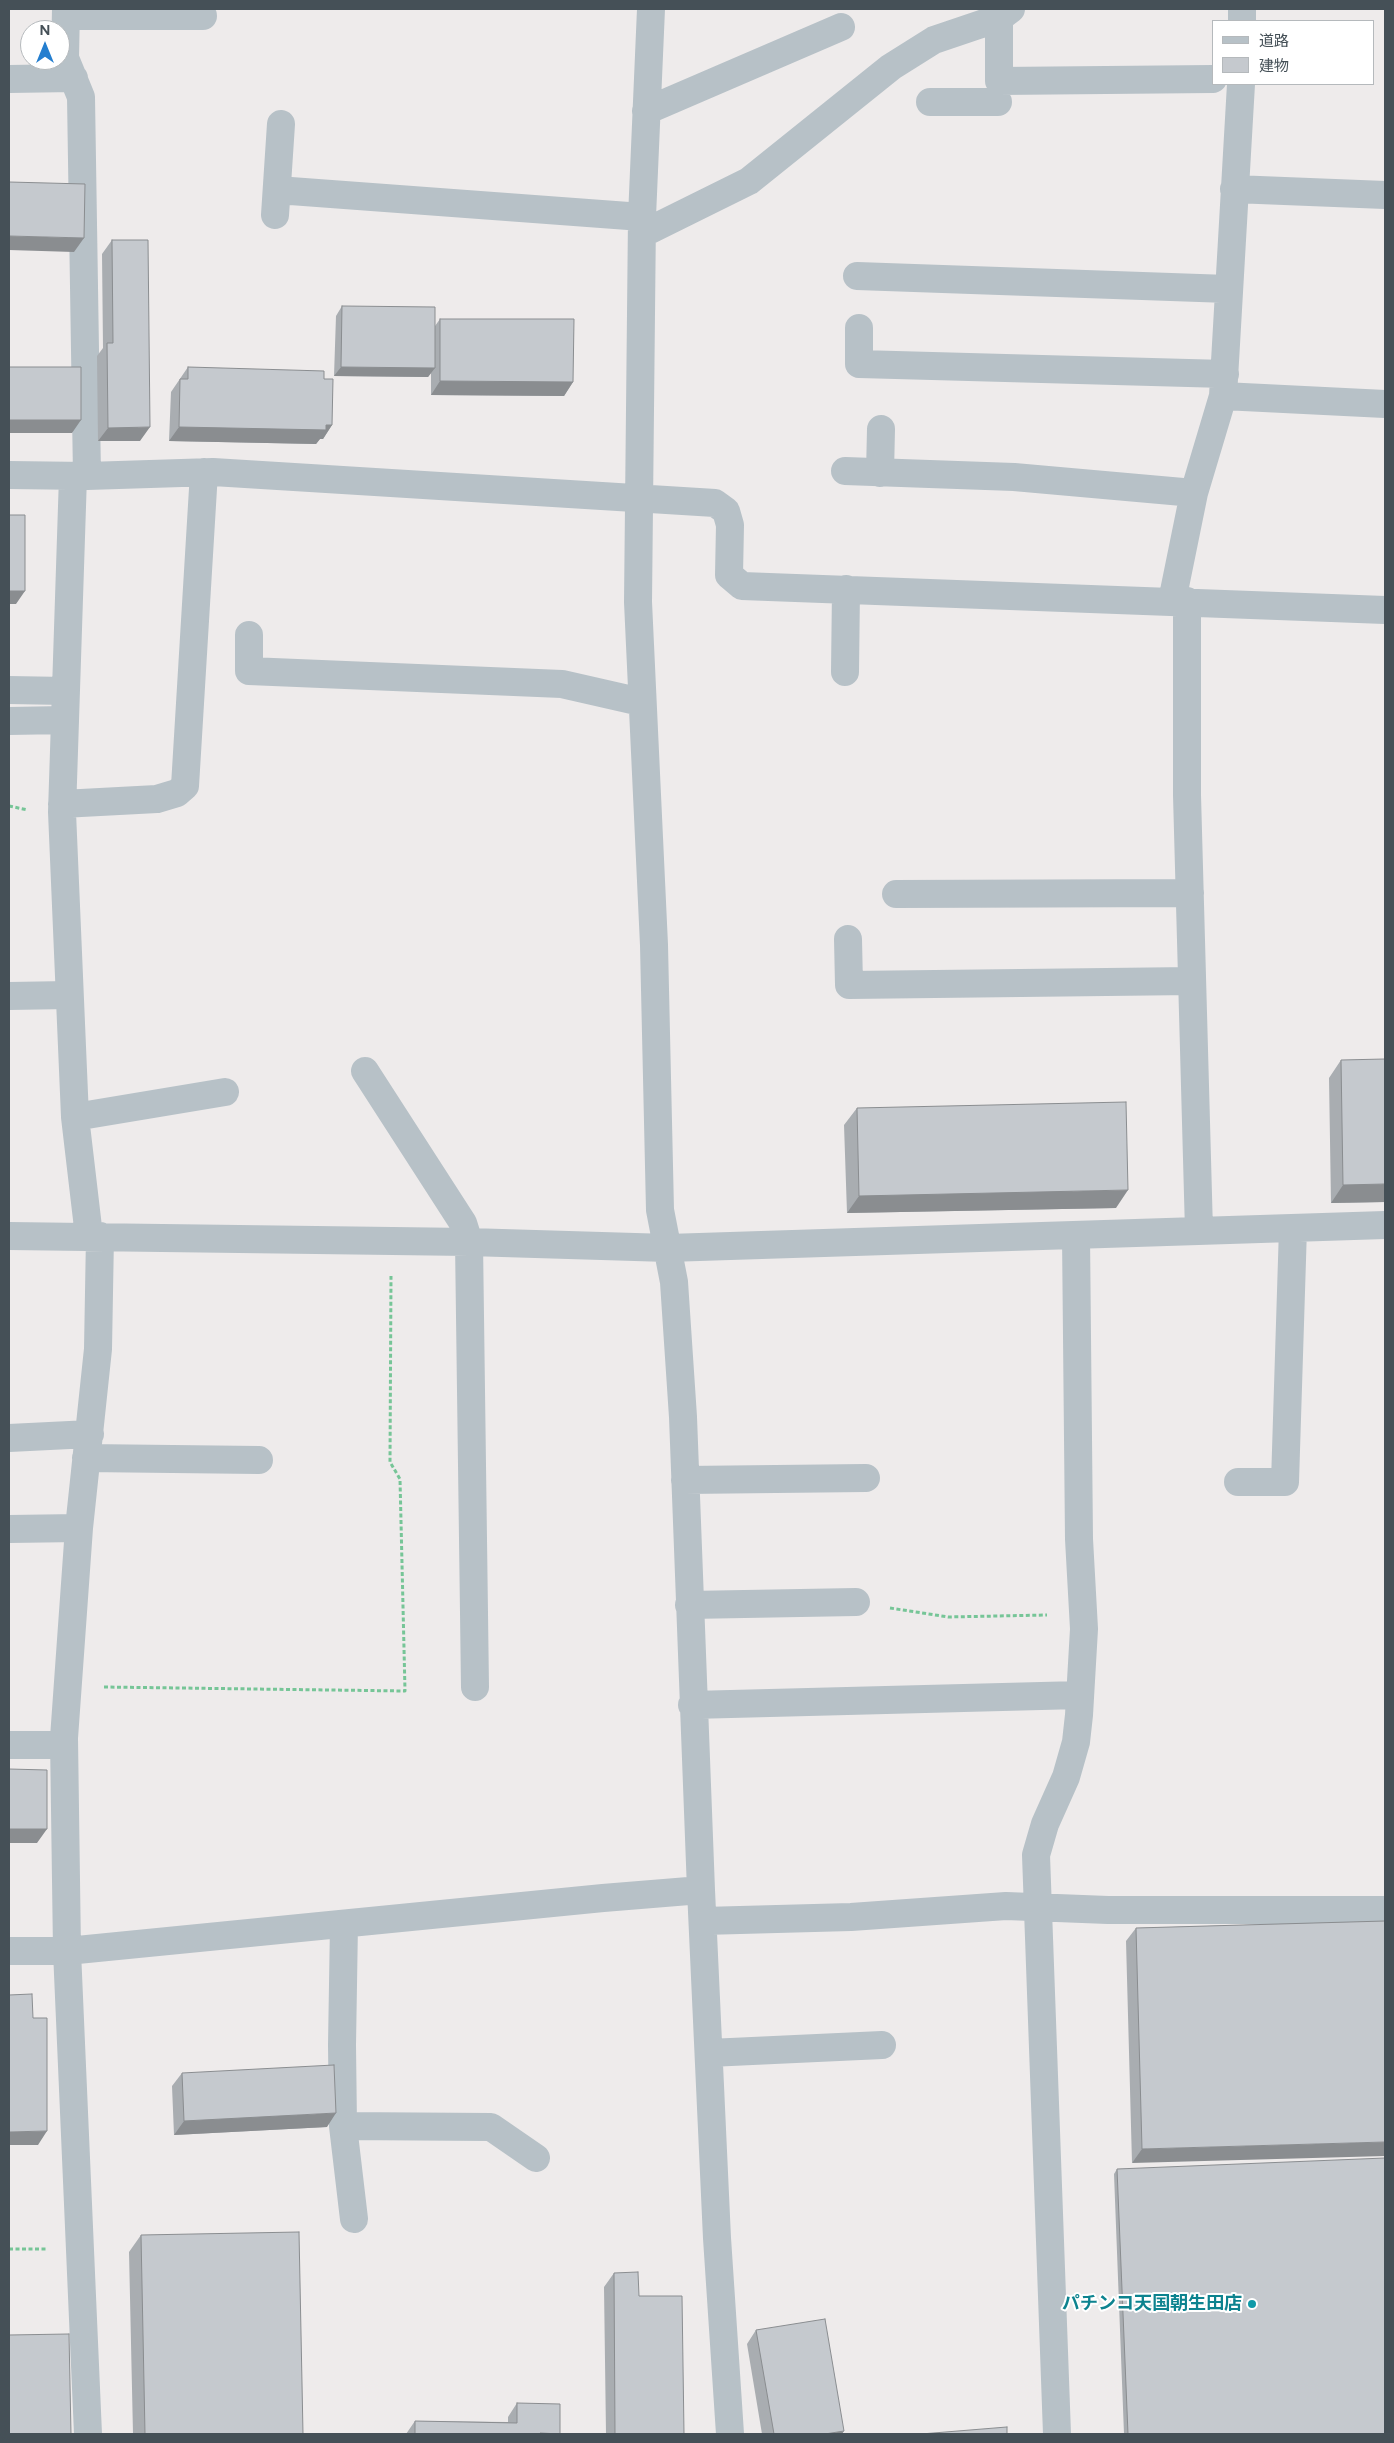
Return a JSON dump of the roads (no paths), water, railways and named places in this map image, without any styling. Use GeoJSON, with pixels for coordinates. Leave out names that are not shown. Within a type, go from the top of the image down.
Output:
{"type":"FeatureCollection","features":[{"type":"Feature","properties":{"kind":"street"},"geometry":{"type":"LineString","coordinates":[[652,9],[642,225],[638,499],[638,602],[641,702],[654,945],[660,1210],[674,1282],[685,1480],[692,1706],[730,2434]]}},
{"type":"Feature","properties":{"kind":"street"},"geometry":{"type":"LineString","coordinates":[[88,2434],[67,1951],[64,1745],[79,1528],[98,1349],[95,1236],[75,1117],[68,995],[62,804],[66,691],[80,476],[81,97],[65,58],[66,13],[203,16]]}},
{"type":"Feature","properties":{"kind":"street"},"geometry":{"type":"LineString","coordinates":[[281,124],[276,202],[642,225],[749,181],[891,66],[934,40],[1005,14],[998,100]]}},
{"type":"Feature","properties":{"kind":"street"},"geometry":{"type":"LineString","coordinates":[[646,111],[841,27]]}},
{"type":"Feature","properties":{"kind":"street"},"geometry":{"type":"LineString","coordinates":[[9,79],[74,78]]}},
{"type":"Feature","properties":{"kind":"street"},"geometry":{"type":"LineString","coordinates":[[930,102],[998,100],[1212,79]]}},
{"type":"Feature","properties":{"kind":"street"},"geometry":{"type":"LineString","coordinates":[[1199,1231],[1187,795],[1179,602],[1194,493],[1224,385],[1241,85]]}},
{"type":"Feature","properties":{"kind":"street"},"geometry":{"type":"LineString","coordinates":[[1234,189],[1385,195]]}},
{"type":"Feature","properties":{"kind":"street"},"geometry":{"type":"LineString","coordinates":[[857,276],[1228,289]]}},
{"type":"Feature","properties":{"kind":"street"},"geometry":{"type":"LineString","coordinates":[[859,328],[859,364],[1224,385],[1385,404]]}},
{"type":"Feature","properties":{"kind":"street"},"geometry":{"type":"LineString","coordinates":[[880,473],[881,429]]}},
{"type":"Feature","properties":{"kind":"street"},"geometry":{"type":"LineString","coordinates":[[845,471],[1014,477],[1194,493]]}},
{"type":"Feature","properties":{"kind":"street"},"geometry":{"type":"LineString","coordinates":[[62,804],[157,799],[177,793],[185,786],[204,472]]}},
{"type":"Feature","properties":{"kind":"street"},"geometry":{"type":"LineString","coordinates":[[9,475],[80,476],[204,472],[715,503],[726,511],[730,525],[728,575],[742,586],[1385,610]]}},
{"type":"Feature","properties":{"kind":"street"},"geometry":{"type":"LineString","coordinates":[[845,672],[846,590]]}},
{"type":"Feature","properties":{"kind":"street"},"geometry":{"type":"LineString","coordinates":[[249,635],[249,671],[562,684],[641,702]]}},
{"type":"Feature","properties":{"kind":"street"},"geometry":{"type":"LineString","coordinates":[[9,690],[66,691]]}},
{"type":"Feature","properties":{"kind":"street"},"geometry":{"type":"LineString","coordinates":[[9,721],[65,720]]}},
{"type":"Feature","properties":{"kind":"street"},"geometry":{"type":"LineString","coordinates":[[896,894],[1190,893]]}},
{"type":"Feature","properties":{"kind":"street"},"geometry":{"type":"LineString","coordinates":[[848,939],[850,985],[1192,982]]}},
{"type":"Feature","properties":{"kind":"street"},"geometry":{"type":"LineString","coordinates":[[9,996],[68,995]]}},
{"type":"Feature","properties":{"kind":"street"},"geometry":{"type":"LineString","coordinates":[[364,1071],[463,1223],[469,1242],[476,1687]]}},
{"type":"Feature","properties":{"kind":"street"},"geometry":{"type":"LineString","coordinates":[[75,1117],[225,1092]]}},
{"type":"Feature","properties":{"kind":"street"},"geometry":{"type":"LineString","coordinates":[[9,1236],[469,1242],[668,1248],[1385,1225]]}},
{"type":"Feature","properties":{"kind":"street"},"geometry":{"type":"LineString","coordinates":[[1238,1482],[1285,1482],[1293,1228]]}},
{"type":"Feature","properties":{"kind":"street"},"geometry":{"type":"LineString","coordinates":[[1057,2434],[1036,1855],[1045,1824],[1066,1777],[1076,1742],[1080,1696],[1083,1615],[1079,1538],[1076,1235]]}},
{"type":"Feature","properties":{"kind":"street"},"geometry":{"type":"LineString","coordinates":[[9,1438],[259,1460]]}},
{"type":"Feature","properties":{"kind":"street"},"geometry":{"type":"LineString","coordinates":[[685,1480],[866,1478]]}},
{"type":"Feature","properties":{"kind":"street"},"geometry":{"type":"LineString","coordinates":[[9,1529],[79,1528]]}},
{"type":"Feature","properties":{"kind":"street"},"geometry":{"type":"LineString","coordinates":[[689,1605],[856,1602]]}},
{"type":"Feature","properties":{"kind":"street"},"geometry":{"type":"LineString","coordinates":[[692,1706],[1080,1696]]}},
{"type":"Feature","properties":{"kind":"street"},"geometry":{"type":"LineString","coordinates":[[9,1745],[64,1745]]}},
{"type":"Feature","properties":{"kind":"street"},"geometry":{"type":"LineString","coordinates":[[9,1951],[67,1951],[701,1890]]}},
{"type":"Feature","properties":{"kind":"street"},"geometry":{"type":"LineString","coordinates":[[704,1921],[851,1916],[1006,1906],[1037,1908],[1385,1910]]}},
{"type":"Feature","properties":{"kind":"street"},"geometry":{"type":"LineString","coordinates":[[344,1924],[343,2126],[354,2219]]}},
{"type":"Feature","properties":{"kind":"street"},"geometry":{"type":"LineString","coordinates":[[709,2053],[882,2045]]}},
{"type":"Feature","properties":{"kind":"street"},"geometry":{"type":"LineString","coordinates":[[343,2126],[491,2127],[536,2158]]}},
{"type":"Feature","properties":{"kind":"place","name":"パチンコ天国朝生田店"},"geometry":{"type":"Point","coordinates":[1252,2304]}}]}
